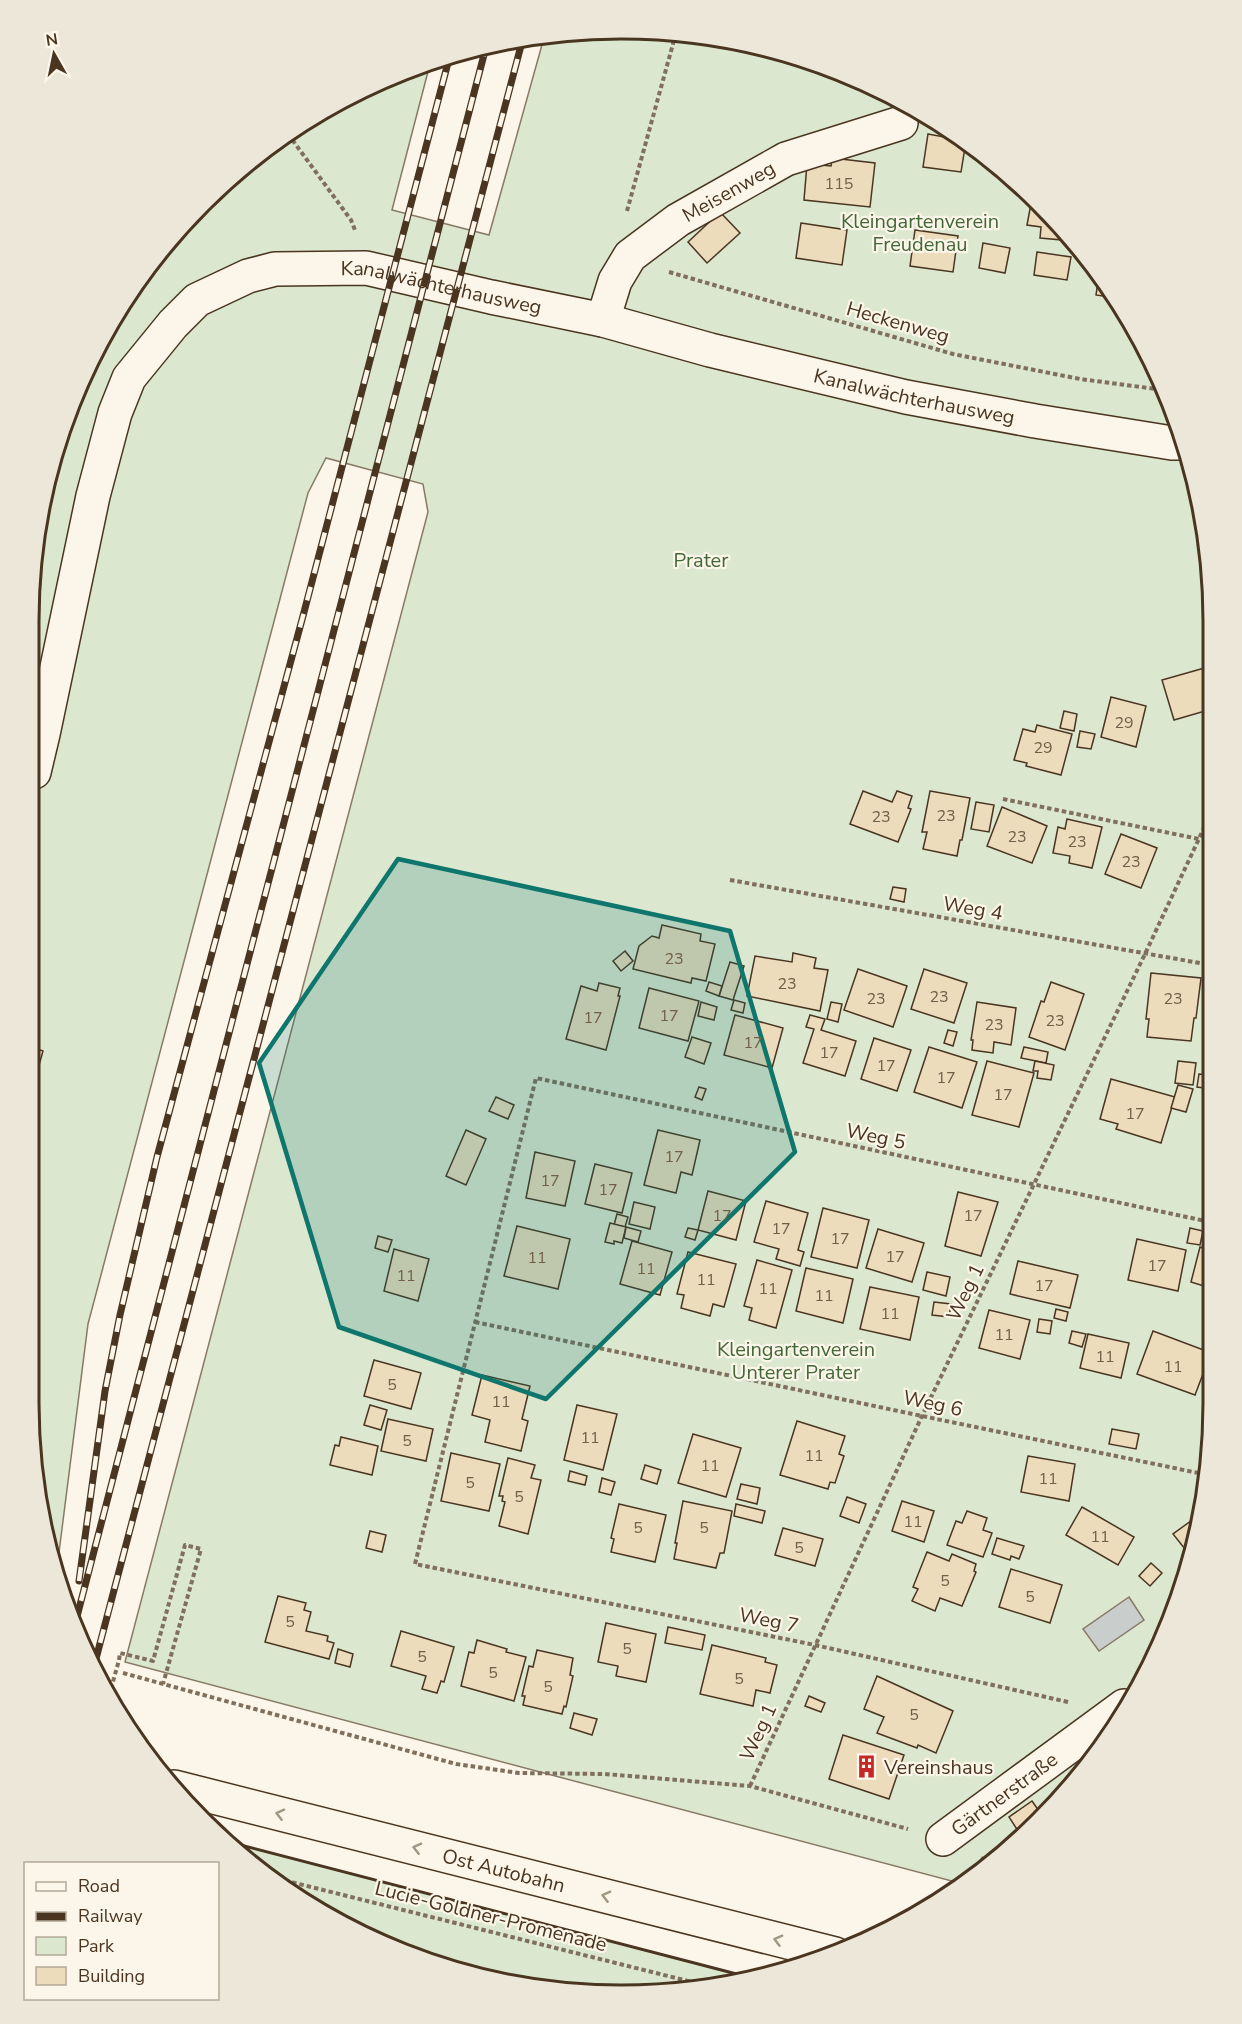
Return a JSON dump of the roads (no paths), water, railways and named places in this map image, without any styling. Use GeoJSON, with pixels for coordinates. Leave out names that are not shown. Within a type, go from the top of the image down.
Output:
{"type":"FeatureCollection","features":[{"type":"Feature","properties":{"kind":"main road","name":"Meisenweg"},"geometry":{"type":"LineString","coordinates":[[603,320],[615,281],[634,253],[678,220],[786,159],[901,123]]}},
{"type":"Feature","properties":{"kind":"main road","name":"Kanalwächterhausweg"},"geometry":{"type":"LineString","coordinates":[[39,751],[93,496],[115,413],[129,378],[173,324],[197,300],[248,276],[275,269],[366,268],[603,320],[710,350],[906,397],[1035,421],[1175,443]]}},
{"type":"Feature","properties":{"kind":"main road","name":"Gärtnerstraße"},"geometry":{"type":"LineString","coordinates":[[943,1839],[1112,1715]]}},
{"type":"Feature","properties":{"kind":"main road","name":"Ost Autobahn"},"geometry":{"type":"LineString","coordinates":[[185,1789],[819,1950]]}},
{"type":"Feature","properties":{"kind":"railway"},"geometry":{"type":"LineString","coordinates":[[97,1655],[520,48]]}},
{"type":"Feature","properties":{"kind":"railway"},"geometry":{"type":"LineString","coordinates":[[78,1612],[484,56]]}},
{"type":"Feature","properties":{"kind":"railway"},"geometry":{"type":"LineString","coordinates":[[79,1581],[105,1391],[120,1315],[157,1157],[303,616],[447,66]]}},
{"type":"Feature","properties":{"kind":"place","name":"Vereinshaus"},"geometry":{"type":"Point","coordinates":[866,1767]}},
{"type":"Feature","properties":{"kind":"park label","name":"Kleingartenverein Freudenau"},"geometry":{"type":"Point","coordinates":[920,232]}},
{"type":"Feature","properties":{"kind":"park label","name":"Prater"},"geometry":{"type":"Point","coordinates":[701,560]}},
{"type":"Feature","properties":{"kind":"park label","name":"Kleingartenverein Unterer Prater"},"geometry":{"type":"Point","coordinates":[796,1360]}}]}
